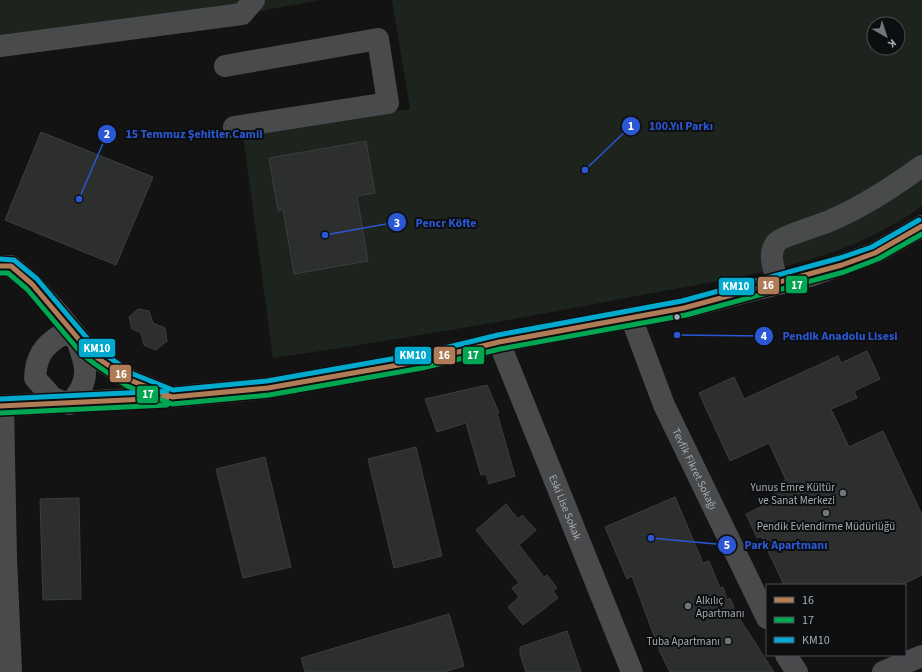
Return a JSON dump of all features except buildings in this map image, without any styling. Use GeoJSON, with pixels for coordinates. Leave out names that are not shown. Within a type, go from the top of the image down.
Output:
{"type":"FeatureCollection","features":[{"type":"Feature","properties":{"kind":"main road"},"geometry":{"type":"LineString","coordinates":[[2,406],[69,404],[172,397],[275,387],[421,361],[499,342],[684,308],[778,284],[842,266],[875,253],[922,226]]}},
{"type":"Feature","properties":{"kind":"main road"},"geometry":{"type":"LineString","coordinates":[[0,266],[11,266],[32,284],[87,349],[115,371],[130,380],[172,397]]}},
{"type":"Feature","properties":{"kind":"main road"},"geometry":{"type":"LineString","coordinates":[[69,404],[78,394],[86,376],[84,358],[75,335]]}},
{"type":"Feature","properties":{"kind":"main road"},"geometry":{"type":"LineString","coordinates":[[69,404],[53,398],[42,389],[35,378],[36,365],[49,342],[61,336],[75,335]]}},
{"type":"Feature","properties":{"kind":"street"},"geometry":{"type":"LineString","coordinates":[[0,46],[242,14],[254,0]]}},
{"type":"Feature","properties":{"kind":"street"},"geometry":{"type":"LineString","coordinates":[[225,66],[378,39],[388,103],[234,127]]}},
{"type":"Feature","properties":{"kind":"street"},"geometry":{"type":"LineString","coordinates":[[778,284],[771,254],[772,249],[778,240],[852,211],[876,198],[922,166]]}},
{"type":"Feature","properties":{"kind":"street","name":"Tevfik Fikret Sokağı"},"geometry":{"type":"LineString","coordinates":[[631,317],[664,405],[766,616]]}},
{"type":"Feature","properties":{"kind":"street","name":"Eski Lise Sokak"},"geometry":{"type":"LineString","coordinates":[[499,342],[632,672]]}},
{"type":"Feature","properties":{"kind":"street"},"geometry":{"type":"LineString","coordinates":[[2,406],[11,672]]}},
{"type":"Feature","properties":{"kind":"street"},"geometry":{"type":"LineString","coordinates":[[787,656],[797,672]]}},
{"type":"Feature","properties":{"kind":"street"},"geometry":{"type":"LineString","coordinates":[[883,672],[917,663]]}},
{"type":"Feature","properties":{"kind":"shaded area"},"geometry":{"type":"Polygon","coordinates":[[[0,0],[321,0],[0,57],[0,0]]]}},
{"type":"Feature","properties":{"kind":"shaded area"},"geometry":{"type":"Polygon","coordinates":[[[392,0],[922,0],[922,206],[891,226],[858,242],[823,255],[787,266],[714,282],[504,321],[273,358],[243,135],[410,109],[392,0]]]}},
{"type":"Feature","properties":{"kind":"transit line","name":"KM10"},"geometry":{"type":"LineString","coordinates":[[0,259],[14,260],[37,279],[92,344],[103,353],[133,374],[173,390],[267,381],[420,354],[498,335],[682,301],[840,258],[872,247],[919,220]]}},
{"type":"Feature","properties":{"kind":"transit line","name":"16"},"geometry":{"type":"LineString","coordinates":[[0,266],[11,266],[32,284],[87,349],[99,359],[130,380],[172,397],[268,388],[421,361],[499,342],[684,308],[842,265],[875,253],[922,226]]}},
{"type":"Feature","properties":{"kind":"transit line","name":"17"},"geometry":{"type":"LineString","coordinates":[[0,273],[8,273],[27,289],[82,354],[95,364],[127,386],[172,404],[269,395],[422,368],[500,349],[686,315],[844,272],[878,259],[922,234]]}},
{"type":"Feature","properties":{"kind":"transit line","name":"KM10"},"geometry":{"type":"LineString","coordinates":[[0,399],[167,391]]}},
{"type":"Feature","properties":{"kind":"transit line","name":"16"},"geometry":{"type":"LineString","coordinates":[[0,406],[167,398]]}},
{"type":"Feature","properties":{"kind":"transit line","name":"17"},"geometry":{"type":"LineString","coordinates":[[0,413],[167,405]]}},
{"type":"Feature","properties":{"kind":"place","name":"100.Yıl Parkı"},"geometry":{"type":"Point","coordinates":[585,170]}},
{"type":"Feature","properties":{"kind":"place","name":"15 Temmuz Şehitler Camii"},"geometry":{"type":"Point","coordinates":[79,199]}},
{"type":"Feature","properties":{"kind":"place","name":"Pencr Köfte"},"geometry":{"type":"Point","coordinates":[325,235]}},
{"type":"Feature","properties":{"kind":"place","name":"Pendik Anadolu Lisesi"},"geometry":{"type":"Point","coordinates":[677,335]}},
{"type":"Feature","properties":{"kind":"place","name":"Yunus Emre Kültür ve Sanat Merkezi"},"geometry":{"type":"Point","coordinates":[843,493]}},
{"type":"Feature","properties":{"kind":"place","name":"Pendik Evlendirme Müdürlüğü"},"geometry":{"type":"Point","coordinates":[826,513]}},
{"type":"Feature","properties":{"kind":"place","name":"Park Apartmanı"},"geometry":{"type":"Point","coordinates":[651,538]}},
{"type":"Feature","properties":{"kind":"place","name":"Alkılıç Apartmanı"},"geometry":{"type":"Point","coordinates":[688,606]}},
{"type":"Feature","properties":{"kind":"place","name":"Tuba Apartmanı"},"geometry":{"type":"Point","coordinates":[728,641]}}]}
